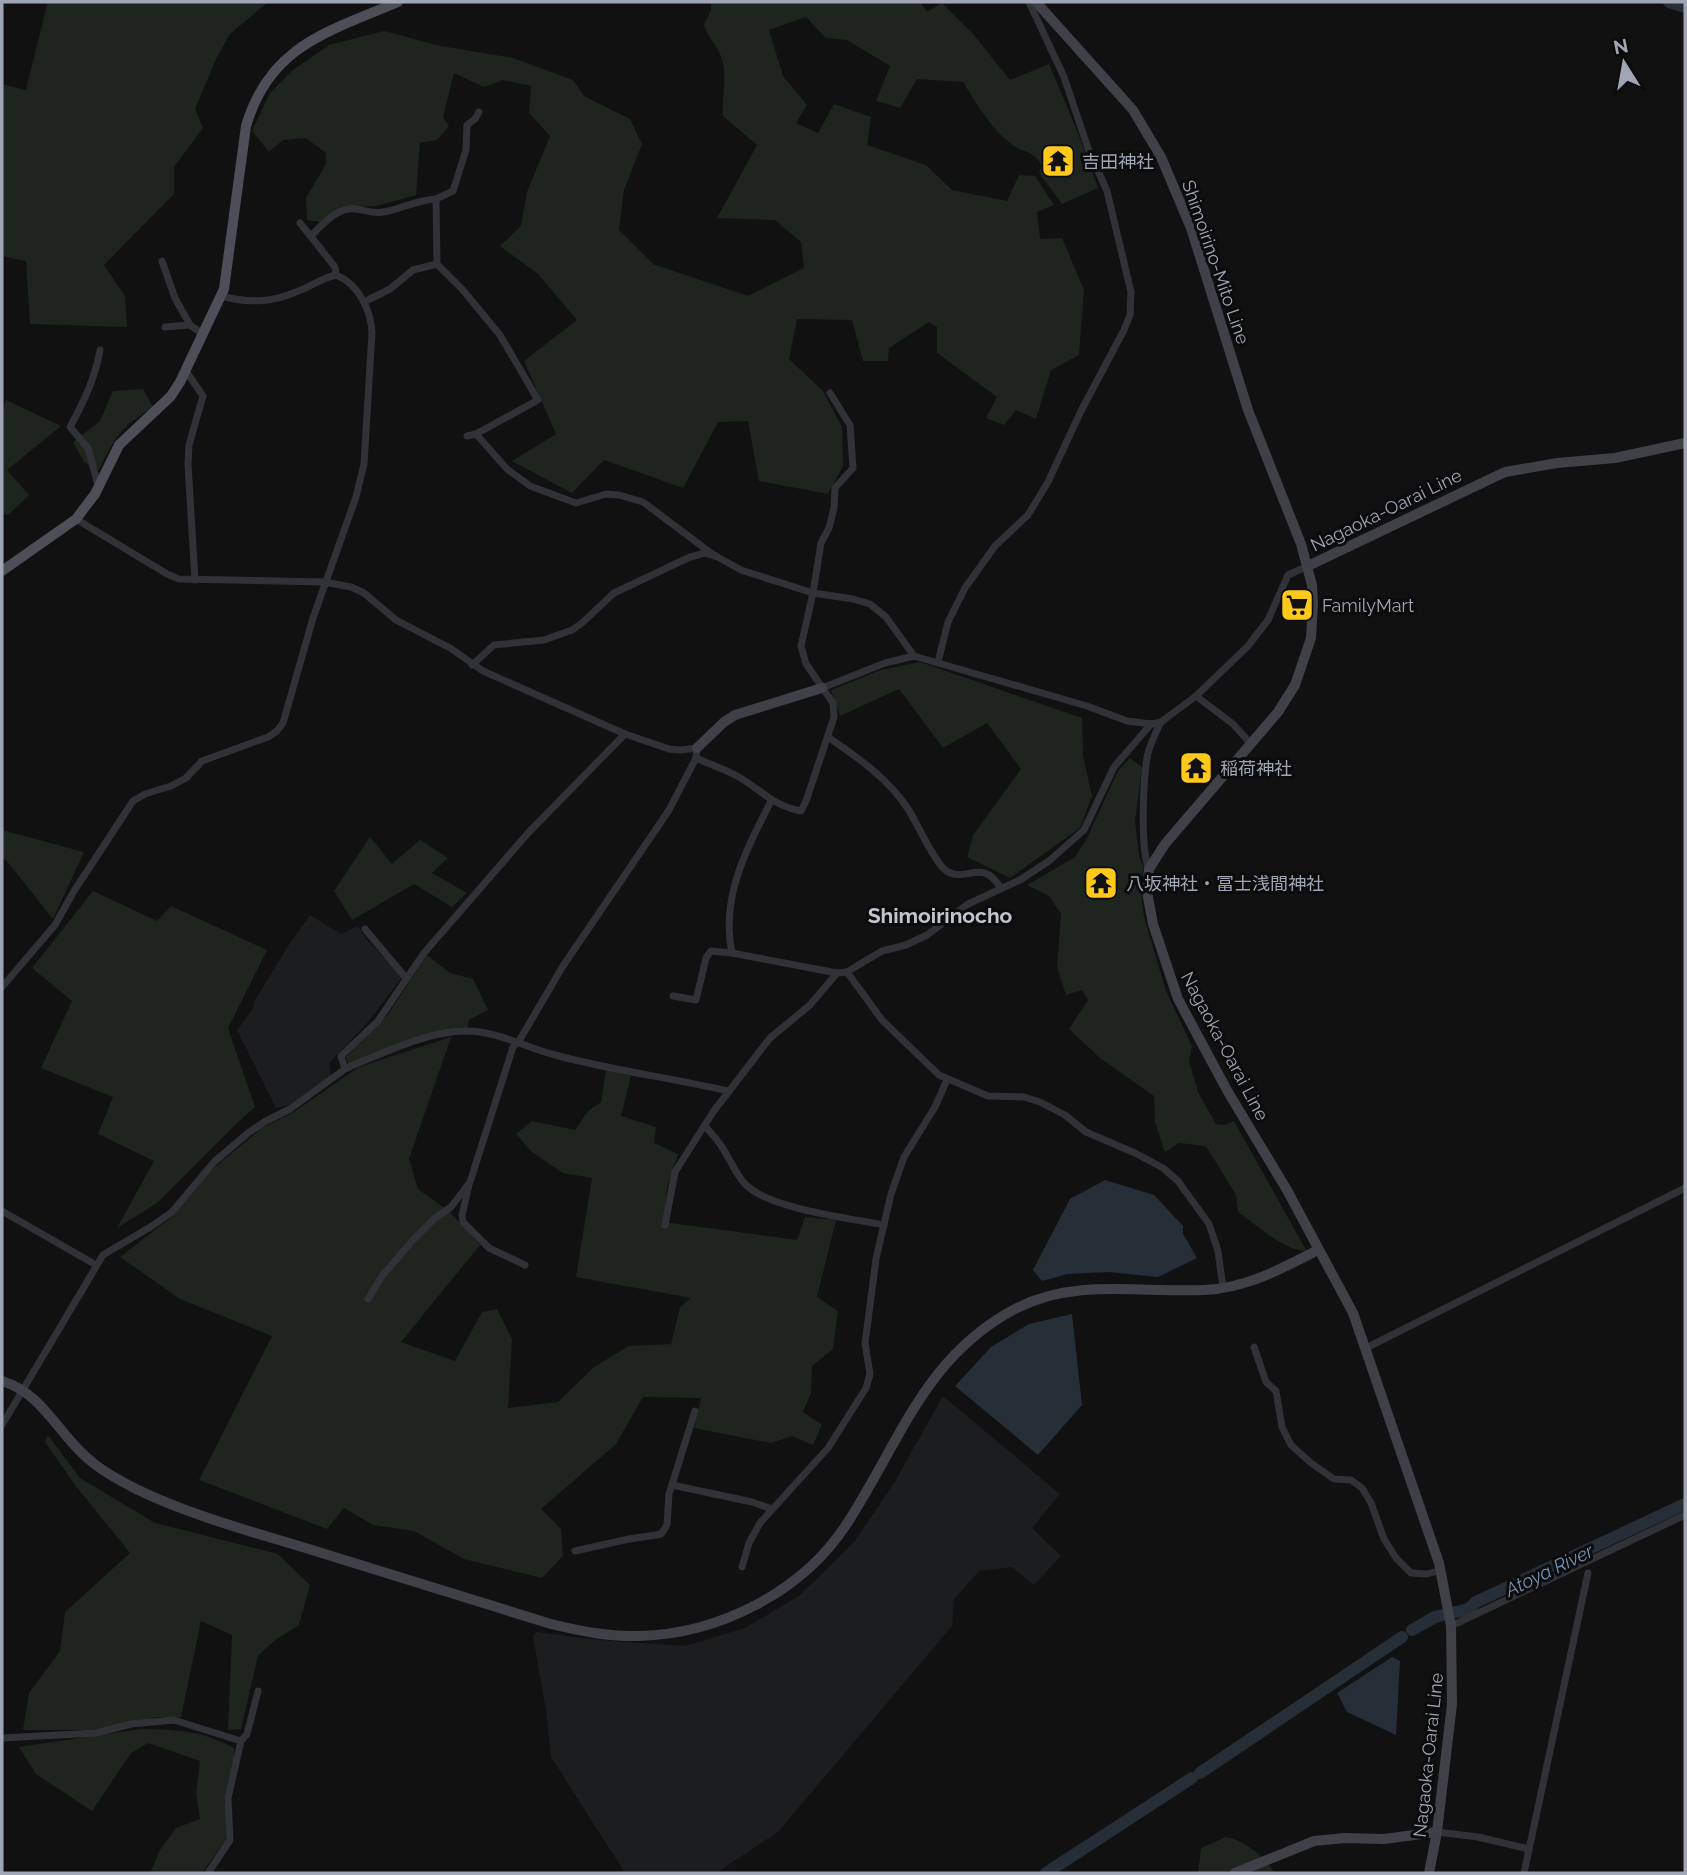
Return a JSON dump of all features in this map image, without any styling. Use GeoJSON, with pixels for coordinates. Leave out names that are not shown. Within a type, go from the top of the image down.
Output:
{"type":"FeatureCollection","features":[{"type":"Feature","properties":{"kind":"main road"},"geometry":{"type":"LineString","coordinates":[[2,571],[76,519],[90,502],[119,445],[171,397],[186,371],[222,296],[227,278],[246,126],[260,90],[277,67],[317,36],[398,2]]}},
{"type":"Feature","properties":{"kind":"main road","name":"Shimoirino-Mito Line"},"geometry":{"type":"LineString","coordinates":[[1036,2],[1133,110],[1161,157],[1191,228],[1248,410],[1308,566]]}},
{"type":"Feature","properties":{"kind":"main road","name":"Nagaoka-Oarai Line"},"geometry":{"type":"LineString","coordinates":[[1429,1873],[1437,1832],[1452,1704],[1450,1624],[1441,1570],[1353,1313],[1178,999],[1149,907],[1146,886],[1149,869],[1165,844],[1289,696],[1311,638],[1314,604],[1308,566],[1505,472],[1557,463],[1615,458],[1685,443]]}},
{"type":"Feature","properties":{"kind":"main road"},"geometry":{"type":"LineString","coordinates":[[696,753],[724,722],[736,715],[822,688]]}},
{"type":"Feature","properties":{"kind":"main road"},"geometry":{"type":"LineString","coordinates":[[2,1381],[23,1389],[46,1408],[69,1440],[98,1467],[167,1503],[551,1623],[595,1633],[661,1635],[689,1630],[732,1616],[803,1574],[845,1528],[936,1375],[961,1346],[989,1324],[1026,1304],[1063,1293],[1107,1289],[1223,1288],[1261,1279],[1318,1250]]}},
{"type":"Feature","properties":{"kind":"main road"},"geometry":{"type":"LineString","coordinates":[[1235,1873],[1314,1841],[1345,1838],[1384,1839],[1437,1832]]}},
{"type":"Feature","properties":{"kind":"street"},"geometry":{"type":"LineString","coordinates":[[938,662],[948,622],[965,589],[995,546],[1028,515],[1048,482],[1081,411],[1124,330],[1132,303],[1107,191],[1089,151],[1064,77],[1029,2]]}},
{"type":"Feature","properties":{"kind":"street"},"geometry":{"type":"LineString","coordinates":[[311,236],[345,210],[382,212],[416,201],[436,199],[453,191],[466,150],[467,125],[479,112]]}},
{"type":"Feature","properties":{"kind":"street"},"geometry":{"type":"LineString","coordinates":[[436,199],[437,264],[462,289],[500,335],[538,400],[477,434],[467,436]]}},
{"type":"Feature","properties":{"kind":"street"},"geometry":{"type":"LineString","coordinates":[[300,223],[335,267],[336,275]]}},
{"type":"Feature","properties":{"kind":"street"},"geometry":{"type":"LineString","coordinates":[[162,261],[175,298],[190,325],[204,334]]}},
{"type":"Feature","properties":{"kind":"street"},"geometry":{"type":"LineString","coordinates":[[365,302],[390,289],[413,270],[437,264]]}},
{"type":"Feature","properties":{"kind":"street"},"geometry":{"type":"LineString","coordinates":[[2,987],[55,925],[87,870],[133,801],[186,778],[202,761],[260,740],[277,731],[283,723],[324,582],[356,497],[364,464],[372,334],[372,323],[365,302],[343,278],[336,275],[295,293],[267,300],[243,302],[222,296]]}},
{"type":"Feature","properties":{"kind":"street"},"geometry":{"type":"LineString","coordinates":[[165,327],[190,325]]}},
{"type":"Feature","properties":{"kind":"street"},"geometry":{"type":"LineString","coordinates":[[99,486],[88,448],[70,427],[89,391],[100,350]]}},
{"type":"Feature","properties":{"kind":"street"},"geometry":{"type":"LineString","coordinates":[[186,371],[203,396],[192,430],[188,454],[195,580]]}},
{"type":"Feature","properties":{"kind":"street"},"geometry":{"type":"LineString","coordinates":[[76,519],[167,575],[179,579],[324,582],[337,583],[363,593],[396,620],[450,648],[472,665],[625,734],[669,749],[696,753],[737,776],[771,801],[801,811],[828,737],[834,708],[830,697],[806,664],[801,646],[821,543],[831,522],[835,488],[853,468],[850,425],[830,393]]}},
{"type":"Feature","properties":{"kind":"street"},"geometry":{"type":"LineString","coordinates":[[477,434],[507,470],[530,486],[576,503],[606,494],[643,502],[716,556],[741,570],[813,593],[870,604],[886,617],[914,656]]}},
{"type":"Feature","properties":{"kind":"street"},"geometry":{"type":"LineString","coordinates":[[472,665],[494,646],[544,640],[572,630],[614,593],[678,562],[705,553],[716,556]]}},
{"type":"Feature","properties":{"kind":"street"},"geometry":{"type":"LineString","coordinates":[[822,688],[885,663],[914,656],[1087,706],[1127,721],[1151,724],[1161,722],[1196,696],[1260,632],[1288,575],[1308,566]]}},
{"type":"Feature","properties":{"kind":"street"},"geometry":{"type":"LineString","coordinates":[[1196,696],[1233,724],[1251,744]]}},
{"type":"Feature","properties":{"kind":"street"},"geometry":{"type":"LineString","coordinates":[[1149,869],[1145,841],[1146,766],[1161,722]]}},
{"type":"Feature","properties":{"kind":"street"},"geometry":{"type":"LineString","coordinates":[[673,996],[696,1000],[711,951],[837,973],[847,972],[870,957],[927,935],[968,904],[1034,872],[1076,838],[1091,817],[1114,766],[1151,724]]}},
{"type":"Feature","properties":{"kind":"street"},"geometry":{"type":"LineString","coordinates":[[345,1069],[341,1056],[378,1021],[424,953],[530,832],[625,734]]}},
{"type":"Feature","properties":{"kind":"street"},"geometry":{"type":"LineString","coordinates":[[828,737],[854,755],[893,790],[908,808],[944,869],[958,874],[988,872],[994,876],[1000,887]]}},
{"type":"Feature","properties":{"kind":"street"},"geometry":{"type":"LineString","coordinates":[[525,1265],[489,1248],[463,1222],[462,1215],[513,1047],[563,966],[664,818],[696,753]]}},
{"type":"Feature","properties":{"kind":"street"},"geometry":{"type":"LineString","coordinates":[[732,953],[729,940],[733,886],[771,801]]}},
{"type":"Feature","properties":{"kind":"street"},"geometry":{"type":"LineString","coordinates":[[365,929],[406,978]]}},
{"type":"Feature","properties":{"kind":"street"},"geometry":{"type":"LineString","coordinates":[[847,972],[882,1020],[947,1080],[988,1096],[1024,1097],[1047,1105],[1086,1132],[1163,1168],[1178,1181],[1209,1224],[1218,1251],[1223,1288]]}},
{"type":"Feature","properties":{"kind":"street"},"geometry":{"type":"LineString","coordinates":[[665,1225],[675,1172],[728,1091],[770,1038],[810,1005],[837,973]]}},
{"type":"Feature","properties":{"kind":"street"},"geometry":{"type":"LineString","coordinates":[[2,1425],[103,1255],[172,1212],[214,1162],[248,1133],[290,1110],[345,1069],[388,1051],[456,1032],[477,1032],[519,1041],[555,1056],[728,1091]]}},
{"type":"Feature","properties":{"kind":"street"},"geometry":{"type":"LineString","coordinates":[[741,1567],[755,1531],[828,1448],[866,1388],[870,1374],[865,1343],[867,1321],[876,1259],[891,1194],[904,1157],[935,1107],[947,1080]]}},
{"type":"Feature","properties":{"kind":"street"},"geometry":{"type":"LineString","coordinates":[[705,1126],[721,1146],[740,1178],[755,1192],[800,1208],[884,1225]]}},
{"type":"Feature","properties":{"kind":"street"},"geometry":{"type":"LineString","coordinates":[[368,1299],[382,1276],[413,1240],[451,1207],[470,1182]]}},
{"type":"Feature","properties":{"kind":"street"},"geometry":{"type":"LineString","coordinates":[[1366,1348],[1685,1188]]}},
{"type":"Feature","properties":{"kind":"street"},"geometry":{"type":"LineString","coordinates":[[2,1210],[96,1265]]}},
{"type":"Feature","properties":{"kind":"street"},"geometry":{"type":"LineString","coordinates":[[1254,1347],[1266,1382],[1276,1391],[1282,1427],[1291,1446],[1334,1479],[1351,1480],[1362,1488],[1371,1503],[1384,1539],[1396,1558],[1411,1573],[1427,1574],[1441,1570]]}},
{"type":"Feature","properties":{"kind":"street"},"geometry":{"type":"LineString","coordinates":[[575,1551],[661,1534],[667,1525],[669,1494],[695,1411]]}},
{"type":"Feature","properties":{"kind":"street"},"geometry":{"type":"LineString","coordinates":[[672,1485],[772,1509]]}},
{"type":"Feature","properties":{"kind":"street"},"geometry":{"type":"LineString","coordinates":[[1450,1624],[1685,1515]]}},
{"type":"Feature","properties":{"kind":"street"},"geometry":{"type":"LineString","coordinates":[[1524,1873],[1588,1573]]}},
{"type":"Feature","properties":{"kind":"street"},"geometry":{"type":"LineString","coordinates":[[208,1873],[230,1840],[228,1798],[241,1741],[247,1734],[258,1691]]}},
{"type":"Feature","properties":{"kind":"street"},"geometry":{"type":"LineString","coordinates":[[2,1738],[96,1733],[131,1724],[174,1720],[241,1741]]}},
{"type":"Feature","properties":{"kind":"street"},"geometry":{"type":"LineString","coordinates":[[1437,1832],[1478,1837],[1529,1849]]}},
{"type":"Feature","properties":{"kind":"shaded area"},"geometry":{"type":"Polygon","coordinates":[[[48,2],[268,2],[230,34],[217,57],[195,109],[203,128],[174,167],[174,194],[104,265],[125,296],[127,327],[30,324],[26,261],[2,256],[2,84],[26,90],[48,2]]]}},
{"type":"Feature","properties":{"kind":"shaded area"},"geometry":{"type":"Polygon","coordinates":[[[711,2],[920,2],[927,12],[942,3],[973,34],[1010,80],[1049,64],[1098,188],[1062,204],[1039,173],[1042,166],[1039,161],[1032,154],[1011,144],[997,130],[963,82],[917,79],[900,108],[876,101],[890,66],[847,40],[826,38],[806,17],[769,30],[783,76],[807,105],[796,123],[818,133],[834,104],[871,117],[867,145],[926,165],[952,190],[1007,201],[1019,175],[1035,176],[1054,205],[1037,212],[1040,239],[1062,238],[1084,290],[1079,355],[1051,370],[1036,419],[1016,410],[1004,425],[986,418],[997,397],[937,353],[937,327],[929,322],[889,348],[888,361],[863,361],[852,320],[797,319],[789,359],[823,391],[842,427],[843,466],[828,494],[759,481],[748,421],[718,422],[683,488],[604,460],[572,493],[512,461],[556,434],[524,361],[577,320],[538,274],[500,246],[521,226],[527,192],[550,136],[529,113],[531,86],[503,80],[484,87],[454,73],[443,117],[449,126],[437,140],[420,143],[416,195],[376,206],[346,207],[322,222],[307,220],[306,198],[326,164],[326,153],[306,138],[283,140],[269,152],[252,131],[270,93],[293,70],[329,45],[384,31],[441,46],[513,58],[573,80],[584,96],[630,119],[642,144],[624,190],[619,230],[653,264],[748,296],[804,268],[801,242],[775,220],[717,218],[757,145],[723,116],[722,59],[704,25],[711,10],[711,2]]]}},
{"type":"Feature","properties":{"kind":"shaded area"},"geometry":{"type":"Polygon","coordinates":[[[143,389],[153,407],[120,433],[99,470],[84,462],[73,442],[100,421],[113,391],[143,389]]]}},
{"type":"Feature","properties":{"kind":"shaded area"},"geometry":{"type":"Polygon","coordinates":[[[6,400],[61,426],[7,470],[29,495],[8,515],[2,514],[2,409],[6,400]]]}},
{"type":"Feature","properties":{"kind":"shaded area"},"geometry":{"type":"Polygon","coordinates":[[[920,662],[1082,718],[1083,756],[1092,796],[1080,828],[1010,878],[967,857],[973,835],[1021,769],[987,723],[943,748],[899,689],[840,716],[831,690],[881,670],[920,662]]]}},
{"type":"Feature","properties":{"kind":"shaded area"},"geometry":{"type":"Polygon","coordinates":[[[1130,758],[1142,767],[1135,821],[1139,856],[1144,867],[1140,885],[1144,917],[1166,991],[1192,1046],[1189,1061],[1198,1092],[1216,1124],[1224,1125],[1234,1121],[1306,1250],[1281,1243],[1238,1212],[1236,1195],[1206,1146],[1179,1143],[1165,1152],[1155,1122],[1154,1096],[1100,1058],[1069,1029],[1088,1000],[1082,990],[1066,995],[1057,967],[1061,914],[1049,896],[1027,885],[1075,857],[1087,838],[1118,771],[1130,758]]]}},
{"type":"Feature","properties":{"kind":"shaded area"},"geometry":{"type":"Polygon","coordinates":[[[2,830],[84,852],[53,919],[2,858],[2,830]]]}},
{"type":"Feature","properties":{"kind":"shaded area"},"geometry":{"type":"Polygon","coordinates":[[[370,837],[392,864],[420,840],[448,858],[432,873],[467,893],[452,907],[414,884],[352,920],[334,891],[370,837]]]}},
{"type":"Feature","properties":{"kind":"shaded area"},"geometry":{"type":"Polygon","coordinates":[[[93,891],[157,921],[171,906],[267,950],[228,1028],[255,1107],[157,1203],[117,1228],[154,1161],[98,1134],[113,1097],[41,1068],[72,1001],[32,968],[93,891]]]}},
{"type":"Feature","properties":{"kind":"shaded area"},"geometry":{"type":"Polygon","coordinates":[[[310,915],[341,934],[358,926],[366,939],[403,976],[369,1021],[329,1063],[331,1075],[323,1084],[291,1104],[276,1108],[237,1030],[253,1009],[254,1002],[310,915]]]}},
{"type":"Feature","properties":{"kind":"shaded area"},"geometry":{"type":"Polygon","coordinates":[[[427,955],[450,973],[473,979],[488,1010],[469,1020],[467,1028],[440,1031],[349,1066],[346,1057],[387,1016],[427,955]]]}},
{"type":"Feature","properties":{"kind":"shaded area"},"geometry":{"type":"Polygon","coordinates":[[[451,1037],[409,1159],[418,1189],[450,1212],[480,1245],[401,1342],[455,1361],[482,1312],[497,1309],[512,1339],[508,1408],[558,1402],[594,1367],[629,1346],[671,1344],[680,1307],[691,1298],[576,1277],[592,1178],[563,1173],[532,1152],[516,1134],[532,1121],[575,1130],[588,1111],[601,1102],[606,1070],[631,1076],[621,1116],[656,1127],[654,1143],[678,1154],[667,1187],[664,1222],[797,1240],[805,1217],[836,1220],[817,1297],[838,1311],[833,1349],[812,1366],[811,1393],[803,1412],[822,1425],[813,1445],[792,1436],[771,1443],[694,1428],[701,1398],[643,1397],[616,1444],[541,1509],[561,1529],[563,1556],[542,1578],[464,1559],[414,1531],[373,1525],[344,1508],[327,1529],[199,1480],[272,1336],[180,1299],[120,1257],[173,1216],[208,1173],[262,1128],[294,1112],[359,1067],[451,1037]]]}},
{"type":"Feature","properties":{"kind":"shaded area"},"geometry":{"type":"Polygon","coordinates":[[[1105,1180],[1154,1195],[1183,1226],[1183,1234],[1197,1258],[1158,1277],[1108,1272],[1068,1274],[1042,1281],[1033,1270],[1070,1199],[1105,1180]]]}},
{"type":"Feature","properties":{"kind":"shaded area"},"geometry":{"type":"Polygon","coordinates":[[[1072,1314],[1082,1405],[1038,1455],[955,1386],[991,1347],[1029,1324],[1072,1314]]]}},
{"type":"Feature","properties":{"kind":"shaded area"},"geometry":{"type":"Polygon","coordinates":[[[943,1396],[1060,1494],[1032,1528],[1061,1556],[1034,1585],[1012,1567],[979,1571],[954,1599],[952,1626],[778,1832],[716,1873],[625,1873],[551,1757],[533,1637],[536,1632],[685,1646],[745,1628],[799,1596],[855,1541],[894,1483],[943,1396]]]}},
{"type":"Feature","properties":{"kind":"shaded area"},"geometry":{"type":"Polygon","coordinates":[[[48,1435],[80,1478],[155,1523],[278,1554],[310,1585],[299,1625],[274,1641],[258,1656],[241,1729],[228,1730],[232,1635],[201,1621],[181,1717],[157,1717],[93,1730],[23,1730],[29,1693],[60,1651],[65,1612],[130,1553],[75,1485],[45,1442],[48,1435]]]}},
{"type":"Feature","properties":{"kind":"shaded area"},"geometry":{"type":"Polygon","coordinates":[[[1392,1657],[1400,1661],[1396,1735],[1347,1712],[1337,1693],[1392,1657]]]}},
{"type":"Feature","properties":{"kind":"shaded area"},"geometry":{"type":"Polygon","coordinates":[[[141,1729],[189,1732],[234,1748],[234,1763],[224,1800],[228,1828],[225,1841],[202,1873],[150,1873],[160,1850],[176,1828],[200,1819],[196,1793],[200,1761],[148,1743],[131,1753],[92,1811],[36,1774],[19,1747],[141,1729]]]}},
{"type":"Feature","properties":{"kind":"shaded area"},"geometry":{"type":"Polygon","coordinates":[[[1226,1837],[1254,1850],[1275,1873],[1198,1873],[1201,1848],[1226,1837]]]}},
{"type":"Feature","properties":{"kind":"waterway"},"geometry":{"type":"LineString","coordinates":[[1669,2],[1685,7]]}},
{"type":"Feature","properties":{"kind":"waterway","name":"Atoya River"},"geometry":{"type":"LineString","coordinates":[[1412,1630],[1435,1617],[1469,1609],[1476,1602],[1685,1504]]}},
{"type":"Feature","properties":{"kind":"waterway","name":"Atoya River"},"geometry":{"type":"LineString","coordinates":[[1200,1773],[1402,1637]]}},
{"type":"Feature","properties":{"kind":"waterway","name":"Atoya River"},"geometry":{"type":"LineString","coordinates":[[1046,1873],[1192,1778]]}},
{"type":"Feature","properties":{"kind":"place","name":"吉田神社"},"geometry":{"type":"Point","coordinates":[1058,161]}},
{"type":"Feature","properties":{"kind":"place","name":"FamilyMart"},"geometry":{"type":"Point","coordinates":[1297,605]}},
{"type":"Feature","properties":{"kind":"place","name":"稲荷神社"},"geometry":{"type":"Point","coordinates":[1196,768]}},
{"type":"Feature","properties":{"kind":"place","name":"八坂神社・冨士浅間神社"},"geometry":{"type":"Point","coordinates":[1101,883]}},
{"type":"Feature","properties":{"kind":"district","name":"Shimoirinocho"},"geometry":{"type":"Point","coordinates":[940,915]}}]}
